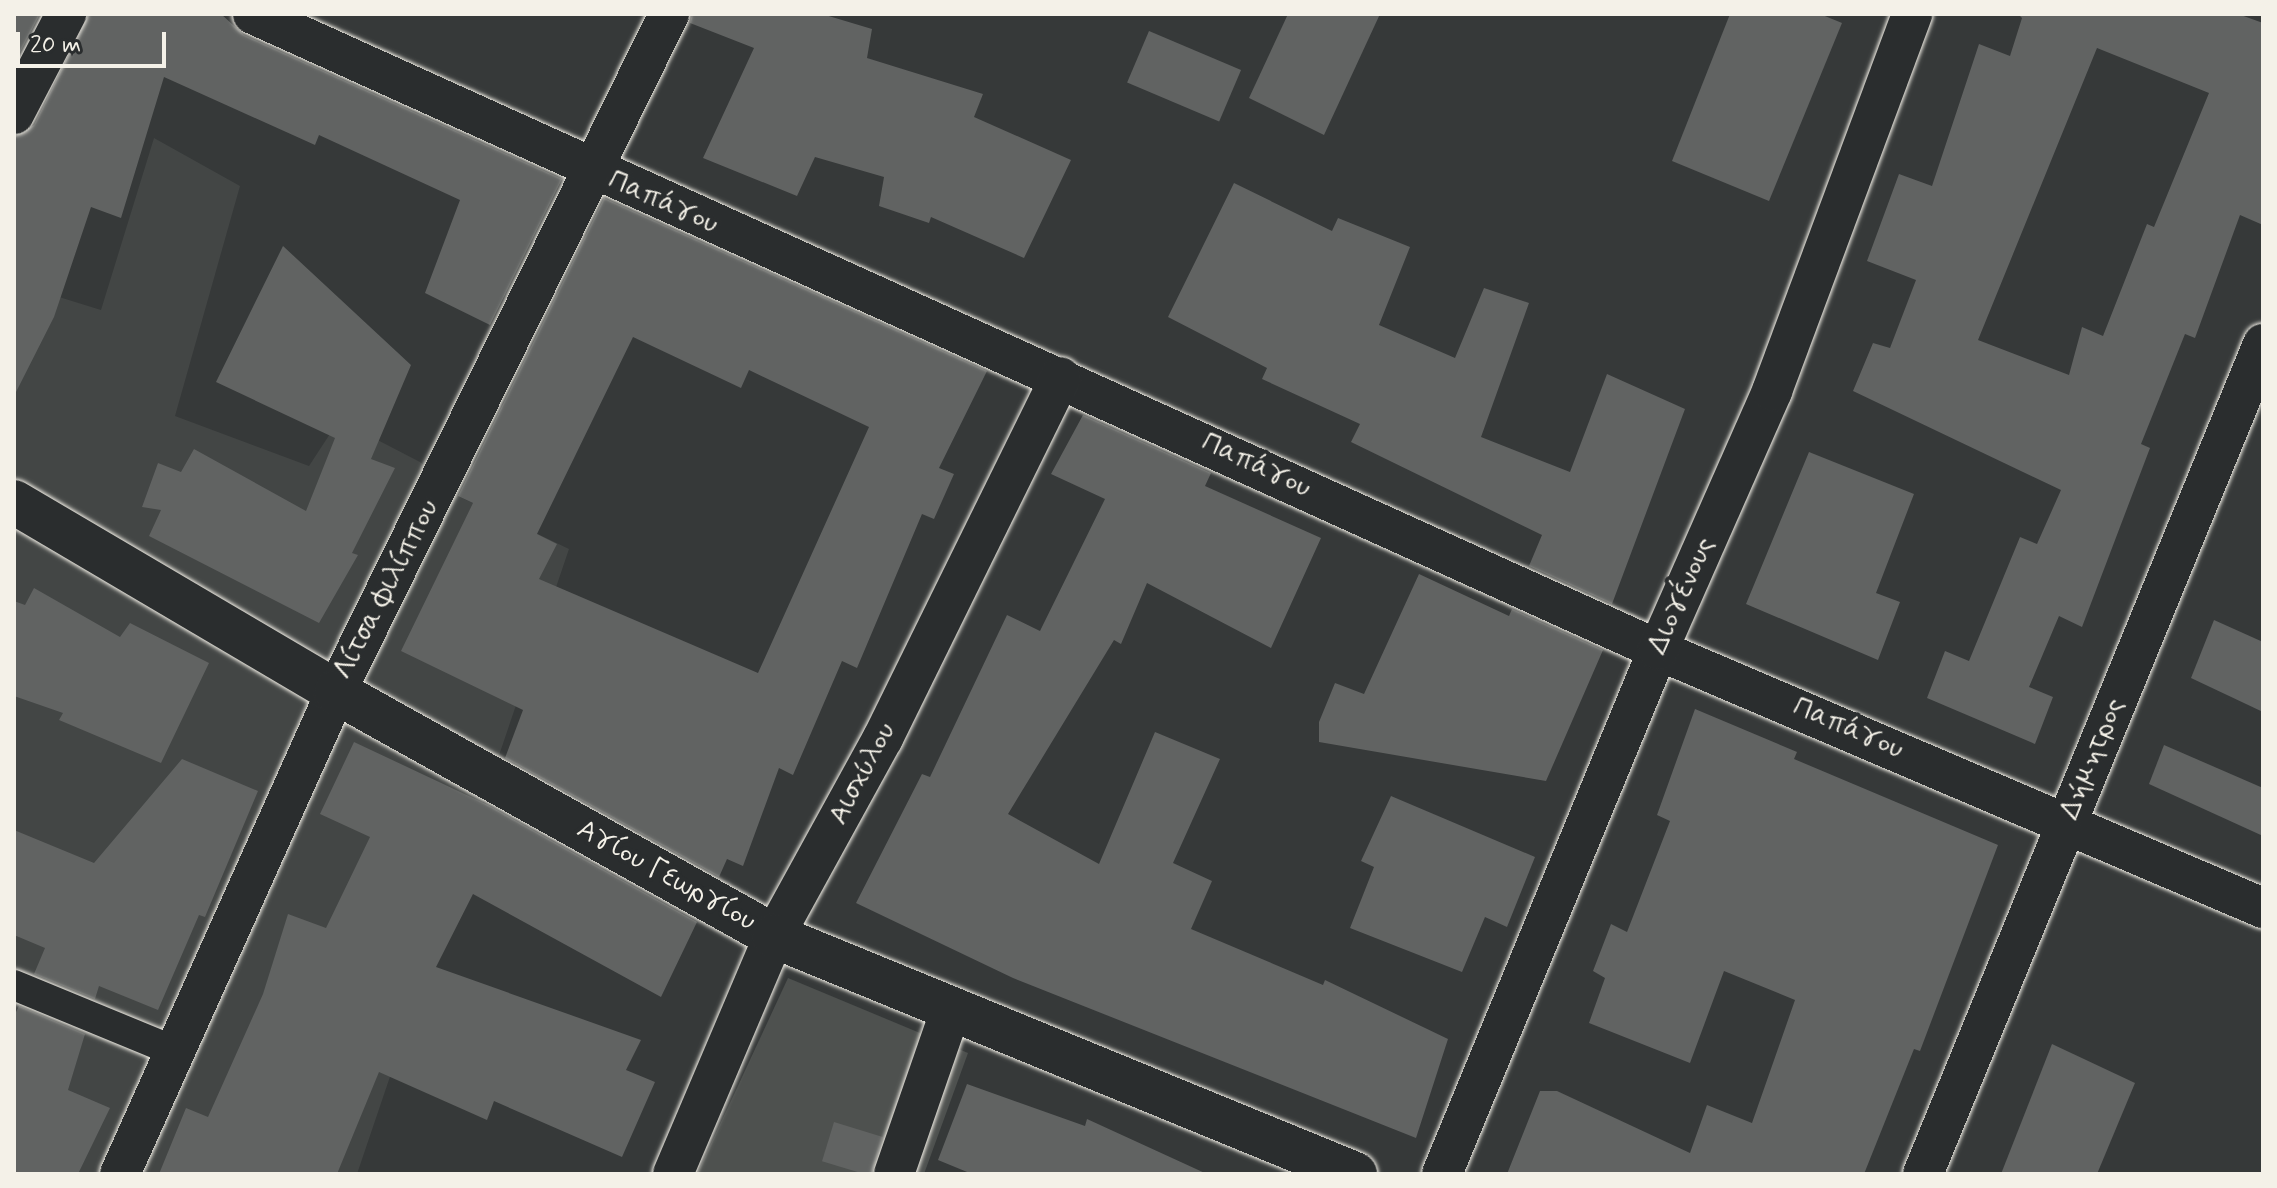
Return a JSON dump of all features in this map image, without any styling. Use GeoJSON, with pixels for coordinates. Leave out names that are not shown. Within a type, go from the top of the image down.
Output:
{"type":"FeatureCollection","features":[{"type":"Feature","properties":{"kind":"street"},"geometry":{"type":"LineString","coordinates":[[14,114],[66,14]]}},
{"type":"Feature","properties":{"kind":"street","name":"Παπάγου"},"geometry":{"type":"LineString","coordinates":[[253,14],[593,172],[1061,377],[1658,650],[2068,820],[2263,908]]}},
{"type":"Feature","properties":{"kind":"street","name":"Λίτσα Φιλίππου"},"geometry":{"type":"LineString","coordinates":[[120,1174],[172,1050],[336,692],[669,14]]}},
{"type":"Feature","properties":{"kind":"street","name":"Διογένους"},"geometry":{"type":"LineString","coordinates":[[1442,1174],[1658,650],[1772,391],[1912,14]]}},
{"type":"Feature","properties":{"kind":"street","name":"Δήμητρος"},"geometry":{"type":"LineString","coordinates":[[1923,1174],[2263,344]]}},
{"type":"Feature","properties":{"kind":"street","name":"Αισχύλου"},"geometry":{"type":"LineString","coordinates":[[673,1174],[774,936],[883,738],[1061,377]]}},
{"type":"Feature","properties":{"kind":"street","name":"Αγίου Γεωργίου"},"geometry":{"type":"LineString","coordinates":[[14,502],[336,692],[774,936],[1355,1174]]}},
{"type":"Feature","properties":{"kind":"street"},"geometry":{"type":"LineString","coordinates":[[14,985],[172,1050]]}},
{"type":"Feature","properties":{"kind":"street"},"geometry":{"type":"LineString","coordinates":[[894,1174],[951,1009]]}},
{"type":"Feature","properties":{"kind":"shaded area"},"geometry":{"type":"Polygon","coordinates":[[[154,138],[240,186],[175,416],[309,466],[339,420],[420,462],[458,496],[569,549],[357,1174],[14,1174],[14,283],[101,310],[154,138]]]}},
{"type":"Feature","properties":{"kind":"shaded area"},"geometry":{"type":"Polygon","coordinates":[[[788,978],[968,1053],[924,1174],[697,1174],[788,978]]]}},
{"type":"Feature","properties":{"kind":"building"},"geometry":{"type":"Polygon","coordinates":[[[14,14],[40,14],[14,64],[14,14]]]}},
{"type":"Feature","properties":{"kind":"building"},"geometry":{"type":"Polygon","coordinates":[[[89,14],[221,14],[244,35],[562,179],[490,325],[425,293],[460,200],[319,135],[315,145],[164,77],[121,218],[91,207],[54,317],[14,396],[14,137],[34,125],[89,14]]]}},
{"type":"Feature","properties":{"kind":"building"},"geometry":{"type":"Polygon","coordinates":[[[692,14],[822,14],[872,29],[867,58],[983,94],[974,117],[1071,160],[1024,258],[931,217],[929,223],[879,206],[884,177],[815,157],[797,196],[703,158],[754,48],[690,23],[692,14]]]}},
{"type":"Feature","properties":{"kind":"building"},"geometry":{"type":"Polygon","coordinates":[[[1288,14],[1380,14],[1324,135],[1249,98],[1288,14]]]}},
{"type":"Feature","properties":{"kind":"building"},"geometry":{"type":"Polygon","coordinates":[[[1730,14],[1820,14],[1842,23],[1769,201],[1672,161],[1730,14]]]}},
{"type":"Feature","properties":{"kind":"building"},"geometry":{"type":"Polygon","coordinates":[[[2018,14],[2238,14],[2263,23],[2263,225],[2240,215],[2195,338],[2185,334],[2141,444],[2150,448],[2082,627],[2059,616],[2029,687],[2053,697],[2035,744],[1927,698],[1945,651],[1969,661],[2020,537],[2037,544],[2061,490],[1853,391],[1873,343],[1890,348],[1916,280],[1867,261],[1899,174],[1932,186],[1979,44],[2010,56],[2022,18],[2018,14]],[[2097,48],[1978,340],[2069,375],[2082,327],[2103,336],[2147,224],[2154,227],[2209,93],[2097,48]]]}},
{"type":"Feature","properties":{"kind":"building"},"geometry":{"type":"Polygon","coordinates":[[[1149,31],[1241,70],[1219,122],[1127,83],[1149,31]]]}},
{"type":"Feature","properties":{"kind":"building"},"geometry":{"type":"Polygon","coordinates":[[[1234,183],[1332,231],[1338,218],[1410,247],[1379,325],[1455,358],[1484,288],[1529,303],[1481,437],[1570,472],[1607,374],[1685,409],[1612,604],[1529,566],[1542,535],[1351,442],[1360,424],[1262,379],[1267,368],[1168,317],[1234,183]]]}},
{"type":"Feature","properties":{"kind":"building"},"geometry":{"type":"Polygon","coordinates":[[[604,198],[987,371],[939,468],[954,474],[934,519],[922,514],[857,668],[842,661],[793,775],[779,768],[743,866],[727,859],[719,877],[505,758],[523,710],[401,651],[473,503],[458,496],[604,198]],[[633,337],[537,534],[557,544],[539,579],[758,673],[869,427],[749,370],[741,388],[633,337]]]}},
{"type":"Feature","properties":{"kind":"building"},"geometry":{"type":"Polygon","coordinates":[[[283,246],[411,365],[371,459],[395,468],[352,553],[358,555],[319,623],[149,536],[161,510],[142,507],[158,463],[181,472],[194,449],[306,511],[335,438],[216,382],[283,246]]]}},
{"type":"Feature","properties":{"kind":"building"},"geometry":{"type":"Polygon","coordinates":[[[1083,415],[1211,473],[1205,486],[1321,538],[1271,648],[1147,583],[1121,644],[1114,640],[1008,814],[1099,864],[1155,732],[1220,759],[1173,863],[1212,881],[1191,929],[1323,985],[1325,980],[1448,1039],[1416,1138],[1013,978],[856,903],[922,774],[930,777],[1007,615],[1040,631],[1105,499],[1051,474],[1083,415]]]}},
{"type":"Feature","properties":{"kind":"building"},"geometry":{"type":"Polygon","coordinates":[[[1809,452],[1914,494],[1876,593],[1900,602],[1878,660],[1746,604],[1809,452]]]}},
{"type":"Feature","properties":{"kind":"building"},"geometry":{"type":"Polygon","coordinates":[[[1419,574],[1509,616],[1512,609],[1603,650],[1546,781],[1319,742],[1319,722],[1335,683],[1364,694],[1419,574]]]}},
{"type":"Feature","properties":{"kind":"building"},"geometry":{"type":"Polygon","coordinates":[[[34,588],[120,637],[130,623],[209,663],[161,763],[59,720],[63,713],[14,696],[14,601],[25,605],[34,588]]]}},
{"type":"Feature","properties":{"kind":"building"},"geometry":{"type":"Polygon","coordinates":[[[2214,620],[2263,642],[2263,712],[2191,678],[2214,620]]]}},
{"type":"Feature","properties":{"kind":"building"},"geometry":{"type":"Polygon","coordinates":[[[1695,709],[1797,752],[1794,759],[1998,845],[1920,1051],[1914,1049],[1864,1174],[1507,1174],[1540,1091],[1557,1091],[1690,1153],[1707,1105],[1752,1123],[1795,1000],[1724,971],[1690,1063],[1589,1023],[1605,978],[1593,971],[1611,924],[1627,932],[1670,821],[1657,815],[1695,709]]]}},
{"type":"Feature","properties":{"kind":"building"},"geometry":{"type":"Polygon","coordinates":[[[354,742],[488,805],[697,922],[661,997],[473,894],[436,967],[641,1040],[626,1070],[655,1082],[622,1157],[494,1101],[487,1120],[379,1072],[337,1174],[159,1174],[186,1108],[208,1117],[263,994],[288,914],[326,928],[370,837],[320,814],[354,742]]]}},
{"type":"Feature","properties":{"kind":"building"},"geometry":{"type":"Polygon","coordinates":[[[2164,745],[2263,788],[2263,836],[2149,784],[2164,745]]]}},
{"type":"Feature","properties":{"kind":"building"},"geometry":{"type":"Polygon","coordinates":[[[182,759],[258,791],[205,917],[199,915],[158,1010],[99,986],[95,999],[34,974],[45,948],[14,935],[14,830],[94,863],[182,759]]]}},
{"type":"Feature","properties":{"kind":"building"},"geometry":{"type":"Polygon","coordinates":[[[1391,796],[1535,857],[1507,927],[1485,917],[1462,972],[1350,928],[1374,867],[1361,861],[1391,796]]]}},
{"type":"Feature","properties":{"kind":"building"},"geometry":{"type":"Polygon","coordinates":[[[19,1006],[85,1034],[68,1090],[110,1108],[78,1174],[14,1174],[14,1016],[19,1006]]]}},
{"type":"Feature","properties":{"kind":"building"},"geometry":{"type":"Polygon","coordinates":[[[2052,1044],[2135,1083],[2097,1174],[2001,1174],[2052,1044]]]}},
{"type":"Feature","properties":{"kind":"building"},"geometry":{"type":"Polygon","coordinates":[[[967,1084],[1085,1126],[1087,1119],[1207,1174],[972,1174],[938,1160],[967,1084]]]}},
{"type":"Feature","properties":{"kind":"building"},"geometry":{"type":"Polygon","coordinates":[[[834,1122],[883,1137],[871,1174],[822,1161],[834,1122]]]}}]}
